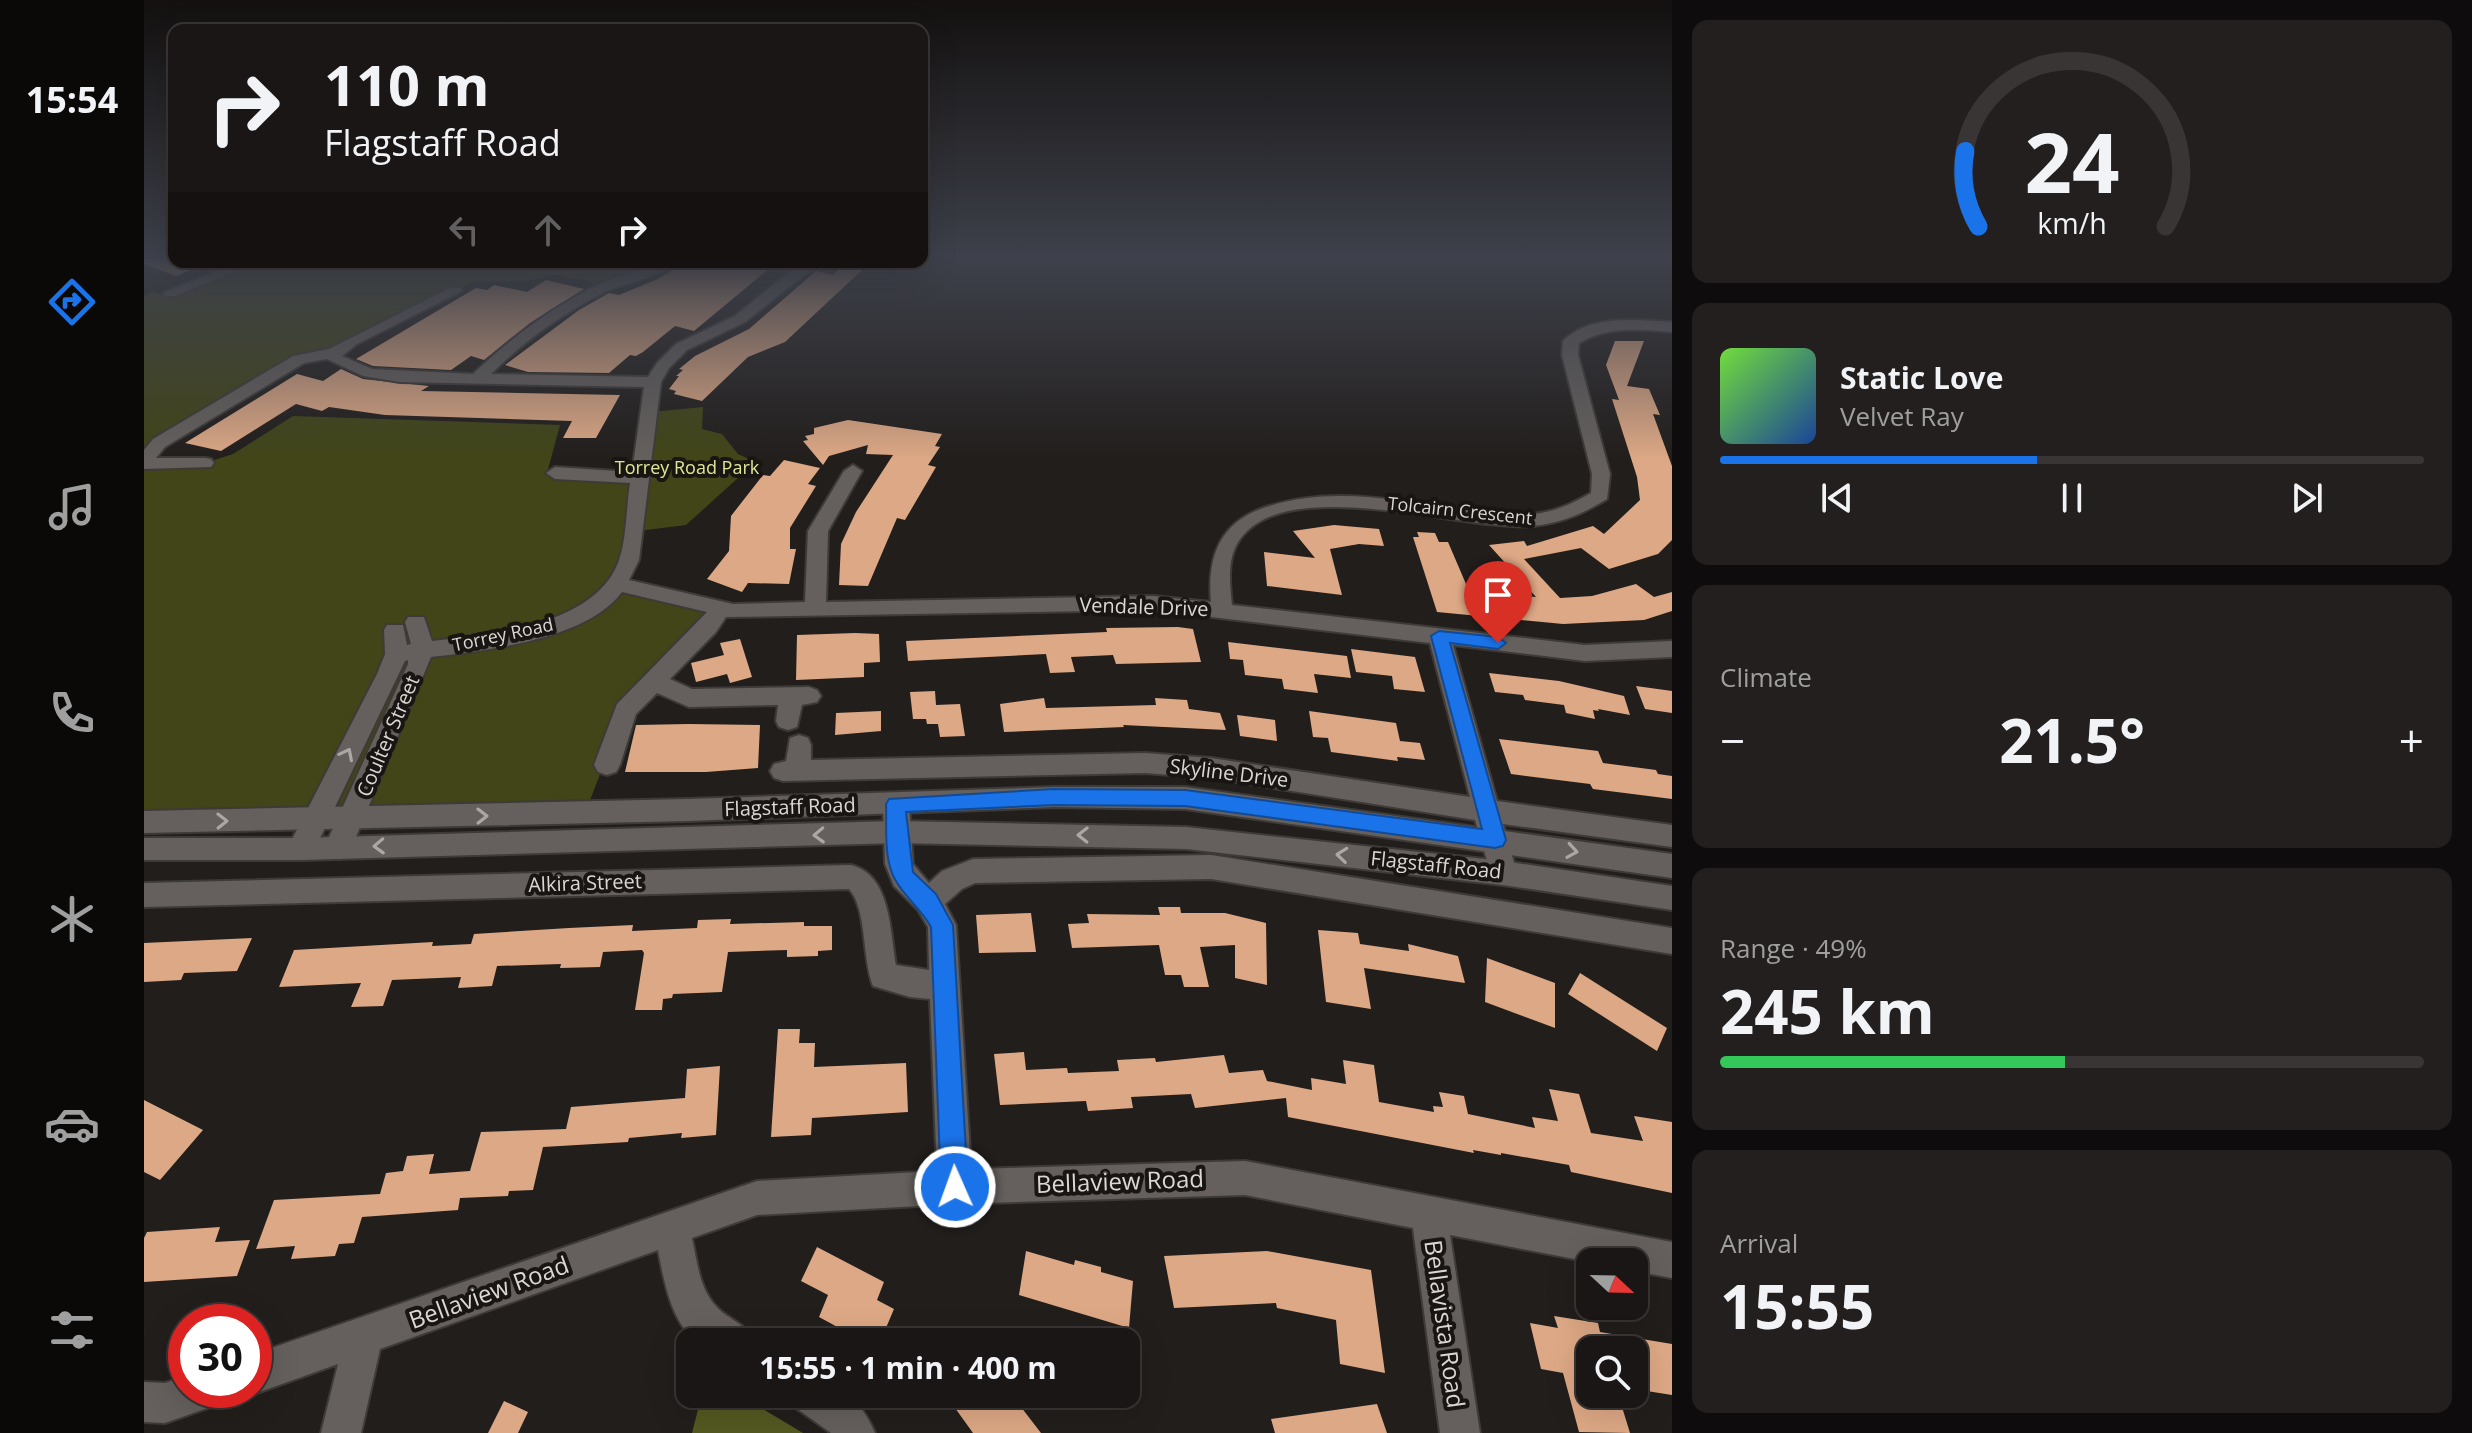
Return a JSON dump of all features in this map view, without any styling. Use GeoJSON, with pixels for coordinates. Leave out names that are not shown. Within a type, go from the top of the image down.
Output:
{"type":"FeatureCollection","features":[{"type":"Feature","properties":{"kind":"street"},"geometry":{"type":"LineString","coordinates":[[144,463],[159,443],[299,359],[334,353],[383,326]]}},
{"type":"Feature","properties":{"kind":"street"},"geometry":{"type":"LineString","coordinates":[[478,378],[506,353],[545,326]]}},
{"type":"Feature","properties":{"kind":"street","name":"Torrey Road"},"geometry":{"type":"LineString","coordinates":[[422,650],[539,631],[579,616],[605,598],[617,584],[629,560],[653,382],[663,362],[677,349],[696,337],[725,326]]}},
{"type":"Feature","properties":{"kind":"street","name":"Tolcairn Crescent"},"geometry":{"type":"LineString","coordinates":[[1222,610],[1220,579],[1225,548],[1244,523],[1268,510],[1305,500],[1348,499],[1538,520],[1588,507],[1600,495],[1601,474],[1570,355],[1571,341],[1603,326]]}},
{"type":"Feature","properties":{"kind":"street"},"geometry":{"type":"LineString","coordinates":[[334,353],[335,359],[346,366],[369,373],[653,382]]}},
{"type":"Feature","properties":{"kind":"street"},"geometry":{"type":"LineString","coordinates":[[144,463],[205,463]]}},
{"type":"Feature","properties":{"kind":"street"},"geometry":{"type":"LineString","coordinates":[[815,608],[818,531],[853,471]]}},
{"type":"Feature","properties":{"kind":"street"},"geometry":{"type":"LineString","coordinates":[[555,473],[640,478]]}},
{"type":"Feature","properties":{"kind":"street","name":"Vendale Drive"},"geometry":{"type":"LineString","coordinates":[[617,584],[733,611],[1153,603],[1585,653],[1672,649]]}},
{"type":"Feature","properties":{"kind":"street"},"geometry":{"type":"LineString","coordinates":[[607,765],[625,710],[708,627],[721,608]]}},
{"type":"Feature","properties":{"kind":"street","name":"Coulter Street"},"geometry":{"type":"LineString","coordinates":[[301,849],[389,674],[402,635],[422,650],[413,679],[338,848]]}},
{"type":"Feature","properties":{"kind":"street"},"geometry":{"type":"LineString","coordinates":[[1439,636],[1503,873]]}},
{"type":"Feature","properties":{"kind":"street"},"geometry":{"type":"LineString","coordinates":[[655,682],[689,698],[796,705]]}},
{"type":"Feature","properties":{"kind":"street","name":"Skyline Drive"},"geometry":{"type":"LineString","coordinates":[[799,745],[790,771],[1145,763],[1211,768],[1672,836]]}},
{"type":"Feature","properties":{"kind":"street","name":"Flagstaff Road"},"geometry":{"type":"LineString","coordinates":[[144,822],[352,819],[1054,797],[1185,798],[1672,866]]}},
{"type":"Feature","properties":{"kind":"street"},"geometry":{"type":"LineString","coordinates":[[896,804],[899,864],[904,877],[928,901],[942,925],[955,1187]]}},
{"type":"Feature","properties":{"kind":"street","name":"Flagstaff Road"},"geometry":{"type":"LineString","coordinates":[[144,849],[301,849],[897,832],[1186,838],[1503,873],[1672,898]]}},
{"type":"Feature","properties":{"kind":"street","name":"Flagstaff Road"},"geometry":{"type":"LineString","coordinates":[[928,901],[952,880],[973,871],[1211,867],[1671,943]]}},
{"type":"Feature","properties":{"kind":"street","name":"Alkira Street"},"geometry":{"type":"LineString","coordinates":[[144,895],[843,876],[857,878],[868,888],[877,953],[884,976],[910,983],[947,986]]}},
{"type":"Feature","properties":{"kind":"street","name":"Bellaview Road"},"geometry":{"type":"LineString","coordinates":[[272,1368],[757,1198],[955,1187],[1245,1178],[1672,1260]]}},
{"type":"Feature","properties":{"kind":"street","name":"Bellavista Road"},"geometry":{"type":"LineString","coordinates":[[1429,1215],[1460,1433]]}},
{"type":"Feature","properties":{"kind":"street"},"geometry":{"type":"LineString","coordinates":[[672,1228],[685,1293],[702,1320],[714,1328]]}},
{"type":"Feature","properties":{"kind":"street"},"geometry":{"type":"LineString","coordinates":[[341,1433],[363,1338]]}},
{"type":"Feature","properties":{"kind":"street"},"geometry":{"type":"LineString","coordinates":[[144,1402],[168,1402]]}},
{"type":"Feature","properties":{"kind":"street"},"geometry":{"type":"LineString","coordinates":[[830,1408],[848,1421],[855,1433]]}},
{"type":"Feature","properties":{"kind":"green space"},"geometry":{"type":"Polygon","coordinates":[[[144,326],[383,326],[316,355],[159,443],[144,462],[144,326]]]}},
{"type":"Feature","properties":{"kind":"green space","name":"Torrey Road Park"},"geometry":{"type":"Polygon","coordinates":[[[703,407],[702,429],[722,434],[738,454],[762,465],[738,478],[686,525],[638,531],[651,412],[703,407]]]}},
{"type":"Feature","properties":{"kind":"green space"},"geometry":{"type":"Polygon","coordinates":[[[293,416],[560,425],[547,473],[640,478],[618,584],[721,608],[625,710],[585,813],[144,822],[144,464],[205,463],[233,454],[293,416]]]}},
{"type":"Feature","properties":{"kind":"green space"},"geometry":{"type":"Polygon","coordinates":[[[698,1408],[761,1408],[803,1433],[692,1433],[698,1408]]]}},
{"type":"Feature","properties":{"kind":"building"},"geometry":{"type":"Polygon","coordinates":[[[412,326],[526,326],[484,360],[471,356],[451,370],[373,366],[356,359],[412,326]]]}},
{"type":"Feature","properties":{"kind":"building"},"geometry":{"type":"Polygon","coordinates":[[[558,326],[700,326],[694,331],[675,326],[643,352],[630,355],[609,373],[528,372],[505,365],[558,326]]]}},
{"type":"Feature","properties":{"kind":"building"},"geometry":{"type":"Polygon","coordinates":[[[753,326],[802,326],[785,342],[748,357],[702,401],[674,394],[676,391],[669,389],[683,370],[679,369],[695,356],[753,326]]]}},
{"type":"Feature","properties":{"kind":"building"},"geometry":{"type":"Polygon","coordinates":[[[1615,341],[1644,341],[1627,386],[1649,389],[1660,415],[1653,414],[1672,466],[1672,540],[1658,554],[1609,569],[1581,548],[1524,559],[1560,598],[1592,596],[1636,584],[1654,597],[1672,592],[1672,611],[1644,620],[1563,624],[1437,612],[1413,537],[1419,537],[1417,532],[1435,533],[1439,542],[1448,542],[1466,584],[1481,585],[1483,591],[1536,597],[1489,545],[1524,541],[1527,546],[1593,526],[1604,534],[1640,500],[1637,477],[1612,399],[1619,400],[1606,365],[1615,341]]]}},
{"type":"Feature","properties":{"kind":"building"},"geometry":{"type":"Polygon","coordinates":[[[341,369],[363,379],[429,386],[421,391],[620,395],[596,438],[563,438],[572,421],[385,415],[329,407],[322,411],[296,404],[221,451],[185,443],[297,374],[323,381],[341,369]]]}},
{"type":"Feature","properties":{"kind":"building"},"geometry":{"type":"Polygon","coordinates":[[[848,420],[942,434],[935,446],[940,447],[928,465],[936,467],[905,520],[897,518],[868,586],[839,585],[841,544],[856,512],[893,455],[866,454],[868,445],[829,456],[823,465],[803,441],[808,440],[805,436],[814,434],[814,428],[848,420]]]}},
{"type":"Feature","properties":{"kind":"building"},"geometry":{"type":"Polygon","coordinates":[[[784,460],[820,468],[808,484],[816,486],[790,528],[790,549],[796,549],[789,584],[748,583],[742,592],[707,579],[729,551],[731,516],[763,475],[770,476],[784,460]]]}},
{"type":"Feature","properties":{"kind":"building"},"geometry":{"type":"Polygon","coordinates":[[[1334,525],[1379,529],[1384,546],[1359,544],[1330,549],[1342,595],[1267,586],[1264,552],[1315,558],[1293,531],[1334,525]]]}},
{"type":"Feature","properties":{"kind":"building"},"geometry":{"type":"Polygon","coordinates":[[[1106,628],[1193,629],[1201,662],[1116,664],[1113,655],[1071,657],[1075,672],[1050,673],[1046,654],[908,661],[906,641],[1107,632],[1106,628]]]}},
{"type":"Feature","properties":{"kind":"building"},"geometry":{"type":"Polygon","coordinates":[[[879,634],[880,662],[864,663],[864,677],[796,680],[797,635],[879,634]]]}},
{"type":"Feature","properties":{"kind":"building"},"geometry":{"type":"Polygon","coordinates":[[[740,639],[752,677],[730,683],[727,674],[696,682],[691,663],[724,655],[720,643],[740,639]]]}},
{"type":"Feature","properties":{"kind":"building"},"geometry":{"type":"Polygon","coordinates":[[[1228,642],[1347,656],[1351,678],[1314,674],[1318,693],[1284,689],[1282,679],[1245,675],[1243,660],[1230,659],[1228,642]]]}},
{"type":"Feature","properties":{"kind":"building"},"geometry":{"type":"Polygon","coordinates":[[[1351,649],[1415,657],[1425,692],[1394,689],[1392,676],[1356,672],[1351,649]]]}},
{"type":"Feature","properties":{"kind":"building"},"geometry":{"type":"Polygon","coordinates":[[[1489,673],[1559,681],[1624,696],[1630,715],[1598,709],[1593,710],[1595,719],[1566,713],[1564,705],[1495,692],[1489,673]]]}},
{"type":"Feature","properties":{"kind":"building"},"geometry":{"type":"Polygon","coordinates":[[[1636,686],[1672,691],[1672,713],[1645,709],[1636,686]]]}},
{"type":"Feature","properties":{"kind":"building"},"geometry":{"type":"Polygon","coordinates":[[[935,691],[936,705],[960,704],[965,736],[940,737],[938,724],[927,724],[926,719],[913,719],[910,692],[935,691]]]}},
{"type":"Feature","properties":{"kind":"building"},"geometry":{"type":"Polygon","coordinates":[[[1044,698],[1046,708],[1156,705],[1155,698],[1187,700],[1189,709],[1220,713],[1226,730],[1123,725],[1004,732],[1000,704],[1044,698]]]}},
{"type":"Feature","properties":{"kind":"building"},"geometry":{"type":"Polygon","coordinates":[[[881,711],[881,731],[835,735],[836,713],[881,711]]]}},
{"type":"Feature","properties":{"kind":"building"},"geometry":{"type":"Polygon","coordinates":[[[1309,711],[1396,723],[1400,741],[1420,743],[1425,760],[1397,757],[1398,761],[1331,752],[1328,738],[1313,737],[1309,711]]]}},
{"type":"Feature","properties":{"kind":"building"},"geometry":{"type":"Polygon","coordinates":[[[1237,715],[1275,720],[1277,741],[1240,736],[1237,715]]]}},
{"type":"Feature","properties":{"kind":"building"},"geometry":{"type":"Polygon","coordinates":[[[636,725],[760,725],[758,768],[706,772],[625,772],[636,725]]]}},
{"type":"Feature","properties":{"kind":"building"},"geometry":{"type":"Polygon","coordinates":[[[1499,739],[1598,751],[1603,763],[1656,770],[1658,774],[1672,776],[1672,799],[1511,774],[1499,739]]]}},
{"type":"Feature","properties":{"kind":"building"},"geometry":{"type":"Polygon","coordinates":[[[1158,907],[1180,907],[1181,913],[1225,913],[1266,923],[1267,985],[1235,978],[1235,945],[1200,947],[1209,987],[1184,987],[1181,975],[1165,975],[1159,945],[1072,948],[1068,924],[1089,923],[1087,914],[1160,915],[1158,907]]]}},
{"type":"Feature","properties":{"kind":"building"},"geometry":{"type":"Polygon","coordinates":[[[1031,913],[1036,952],[979,953],[976,915],[1031,913]]]}},
{"type":"Feature","properties":{"kind":"building"},"geometry":{"type":"Polygon","coordinates":[[[731,919],[730,924],[804,922],[804,926],[832,926],[832,950],[818,951],[818,956],[787,957],[787,950],[728,952],[722,992],[673,994],[672,998],[663,999],[662,1010],[635,1010],[642,950],[603,952],[600,967],[560,968],[561,964],[497,966],[492,986],[458,988],[461,977],[392,980],[383,1006],[351,1007],[361,983],[279,987],[294,950],[433,942],[432,946],[471,944],[474,934],[569,928],[633,925],[632,931],[697,928],[698,920],[731,919]]]}},
{"type":"Feature","properties":{"kind":"building"},"geometry":{"type":"Polygon","coordinates":[[[1318,930],[1358,933],[1360,944],[1409,951],[1408,944],[1458,956],[1465,983],[1364,968],[1371,1009],[1326,1002],[1318,930]]]}},
{"type":"Feature","properties":{"kind":"building"},"geometry":{"type":"Polygon","coordinates":[[[252,938],[237,971],[184,973],[181,980],[144,982],[144,943],[252,938]]]}},
{"type":"Feature","properties":{"kind":"building"},"geometry":{"type":"Polygon","coordinates":[[[1487,958],[1555,983],[1555,1028],[1485,1002],[1487,958]]]}},
{"type":"Feature","properties":{"kind":"building"},"geometry":{"type":"Polygon","coordinates":[[[1580,973],[1667,1028],[1657,1051],[1568,994],[1580,973]]]}},
{"type":"Feature","properties":{"kind":"building"},"geometry":{"type":"Polygon","coordinates":[[[778,1029],[800,1029],[799,1043],[815,1043],[814,1067],[906,1063],[908,1112],[812,1118],[811,1135],[771,1137],[778,1029]]]}},
{"type":"Feature","properties":{"kind":"building"},"geometry":{"type":"Polygon","coordinates":[[[1024,1052],[1026,1070],[1067,1068],[1068,1073],[1119,1071],[1117,1060],[1155,1058],[1156,1062],[1224,1055],[1229,1073],[1263,1070],[1267,1081],[1312,1090],[1311,1078],[1346,1084],[1343,1060],[1374,1065],[1379,1102],[1434,1112],[1433,1106],[1443,1107],[1439,1092],[1464,1096],[1468,1114],[1535,1128],[1532,1117],[1558,1121],[1549,1089],[1579,1094],[1591,1133],[1643,1141],[1634,1116],[1672,1122],[1672,1193],[1571,1172],[1569,1165],[1501,1153],[1473,1150],[1474,1153],[1288,1117],[1286,1098],[1195,1108],[1191,1094],[1131,1097],[1133,1108],[1088,1111],[1086,1101],[1000,1105],[994,1054],[1024,1052]]]}},
{"type":"Feature","properties":{"kind":"building"},"geometry":{"type":"Polygon","coordinates":[[[720,1066],[716,1135],[681,1138],[682,1133],[629,1138],[628,1142],[543,1147],[533,1190],[509,1191],[508,1196],[460,1198],[458,1210],[362,1217],[354,1243],[339,1244],[335,1256],[291,1259],[295,1246],[256,1249],[274,1200],[380,1194],[386,1173],[403,1171],[407,1156],[434,1154],[429,1174],[470,1171],[481,1132],[566,1129],[571,1107],[685,1098],[687,1069],[720,1066]]]}},
{"type":"Feature","properties":{"kind":"building"},"geometry":{"type":"Polygon","coordinates":[[[144,1100],[203,1130],[160,1180],[144,1172],[144,1100]]]}},
{"type":"Feature","properties":{"kind":"building"},"geometry":{"type":"Polygon","coordinates":[[[220,1227],[215,1242],[250,1240],[237,1276],[144,1282],[144,1238],[147,1232],[220,1227]]]}},
{"type":"Feature","properties":{"kind":"building"},"geometry":{"type":"Polygon","coordinates":[[[817,1247],[884,1282],[877,1300],[894,1309],[886,1328],[839,1328],[819,1317],[828,1295],[801,1281],[817,1247]]]}},
{"type":"Feature","properties":{"kind":"building"},"geometry":{"type":"Polygon","coordinates":[[[1026,1251],[1074,1265],[1075,1260],[1101,1267],[1101,1272],[1133,1281],[1129,1328],[1019,1295],[1026,1251]]]}},
{"type":"Feature","properties":{"kind":"building"},"geometry":{"type":"Polygon","coordinates":[[[1267,1251],[1371,1270],[1385,1373],[1340,1364],[1336,1320],[1277,1308],[1276,1303],[1174,1308],[1164,1256],[1267,1251]]]}},
{"type":"Feature","properties":{"kind":"building"},"geometry":{"type":"Polygon","coordinates":[[[1554,1316],[1598,1323],[1600,1332],[1624,1336],[1576,1336],[1576,1408],[1622,1408],[1630,1433],[1579,1432],[1563,1373],[1541,1369],[1530,1323],[1558,1328],[1554,1316]]]}},
{"type":"Feature","properties":{"kind":"building"},"geometry":{"type":"Polygon","coordinates":[[[1648,1340],[1672,1344],[1672,1395],[1648,1391],[1648,1340]]]}},
{"type":"Feature","properties":{"kind":"building"},"geometry":{"type":"Polygon","coordinates":[[[504,1401],[528,1412],[518,1433],[488,1433],[504,1401]]]}},
{"type":"Feature","properties":{"kind":"building"},"geometry":{"type":"Polygon","coordinates":[[[1377,1404],[1387,1433],[1275,1433],[1271,1419],[1377,1404]]]}},
{"type":"Feature","properties":{"kind":"building"},"geometry":{"type":"Polygon","coordinates":[[[955,1408],[1022,1408],[1041,1433],[973,1433],[955,1408]]]}},
{"type":"Feature","properties":{"kind":"route"},"geometry":{"type":"LineString","coordinates":[[955,1187],[942,925],[928,901],[904,877],[899,864],[896,804],[1054,797],[1185,798],[1495,840],[1439,636],[1498,643]]}}]}
